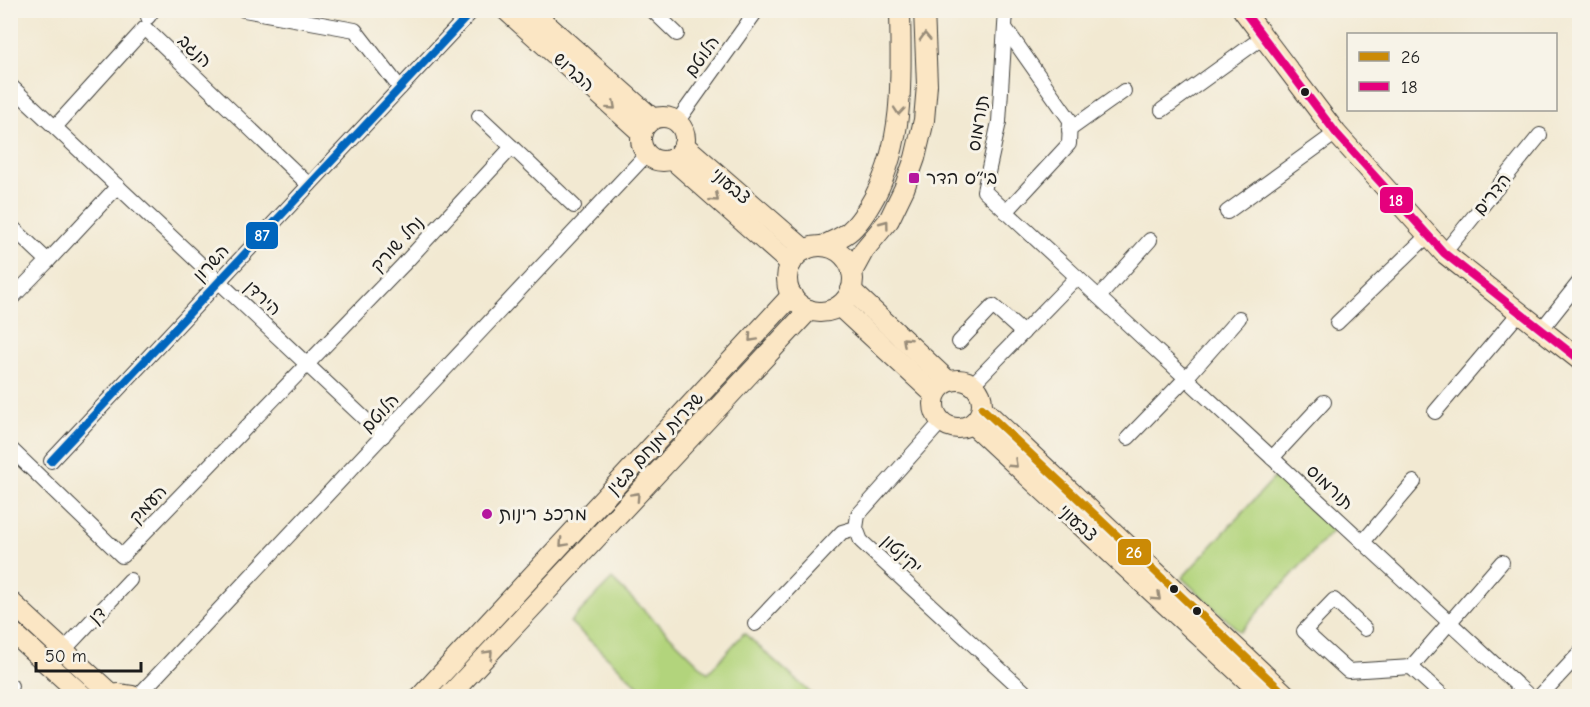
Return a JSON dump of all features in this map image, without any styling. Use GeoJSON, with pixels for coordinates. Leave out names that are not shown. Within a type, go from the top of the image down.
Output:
{"type":"FeatureCollection","features":[{"type":"Feature","properties":{"kind":"street"},"geometry":{"type":"LineString","coordinates":[[244,10],[299,15],[355,30],[400,88]]}},
{"type":"Feature","properties":{"kind":"street","name":"השרון"},"geometry":{"type":"LineString","coordinates":[[51,461],[473,10]]}},
{"type":"Feature","properties":{"kind":"street","name":"הברוש"},"geometry":{"type":"LineString","coordinates":[[506,10],[647,126]]}},
{"type":"Feature","properties":{"kind":"street","name":"הברוש"},"geometry":{"type":"LineString","coordinates":[[530,10],[647,126]]}},
{"type":"Feature","properties":{"kind":"street"},"geometry":{"type":"LineString","coordinates":[[652,10],[677,34]]}},
{"type":"Feature","properties":{"kind":"street","name":"הלוטם"},"geometry":{"type":"LineString","coordinates":[[677,122],[757,10]]}},
{"type":"Feature","properties":{"kind":"street"},"geometry":{"type":"LineString","coordinates":[[900,10],[902,85],[898,120],[883,180],[869,207],[851,230],[799,253],[791,264],[787,274],[788,285],[796,302],[809,310],[820,312],[830,310],[839,306],[846,299],[864,250],[889,220],[904,189],[915,158],[924,120],[927,85],[924,10]]}},
{"type":"Feature","properties":{"kind":"street","name":"תורמוס"},"geometry":{"type":"LineString","coordinates":[[1006,10],[999,122],[984,191],[1529,696]]}},
{"type":"Feature","properties":{"kind":"street"},"geometry":{"type":"LineString","coordinates":[[1243,10],[1336,133],[1427,236],[1444,253],[1580,360]]}},
{"type":"Feature","properties":{"kind":"street","name":"הנגב"},"geometry":{"type":"LineString","coordinates":[[56,127],[146,28],[309,185]]}},
{"type":"Feature","properties":{"kind":"street"},"geometry":{"type":"LineString","coordinates":[[1006,29],[1070,120],[1069,144],[1006,212]]}},
{"type":"Feature","properties":{"kind":"street"},"geometry":{"type":"LineString","coordinates":[[1161,110],[1263,37]]}},
{"type":"Feature","properties":{"kind":"street"},"geometry":{"type":"LineString","coordinates":[[10,85],[56,127]]}},
{"type":"Feature","properties":{"kind":"street"},"geometry":{"type":"LineString","coordinates":[[1070,130],[1124,91]]}},
{"type":"Feature","properties":{"kind":"street"},"geometry":{"type":"LineString","coordinates":[[479,116],[574,206]]}},
{"type":"Feature","properties":{"kind":"street"},"geometry":{"type":"LineString","coordinates":[[667,117],[677,122],[685,136],[678,152],[657,160],[647,154],[641,145],[647,126],[667,117]]}},
{"type":"Feature","properties":{"kind":"street","name":"הירדן"},"geometry":{"type":"LineString","coordinates":[[56,127],[383,436]]}},
{"type":"Feature","properties":{"kind":"street"},"geometry":{"type":"LineString","coordinates":[[1227,212],[1336,133]]}},
{"type":"Feature","properties":{"kind":"street","name":"הדרים"},"geometry":{"type":"LineString","coordinates":[[1444,253],[1540,135]]}},
{"type":"Feature","properties":{"kind":"street","name":"נחל שורק"},"geometry":{"type":"LineString","coordinates":[[307,364],[512,147]]}},
{"type":"Feature","properties":{"kind":"street","name":"צבעוני"},"geometry":{"type":"LineString","coordinates":[[678,152],[814,248]]}},
{"type":"Feature","properties":{"kind":"street","name":"צבעוני"},"geometry":{"type":"LineString","coordinates":[[678,152],[791,264]]}},
{"type":"Feature","properties":{"kind":"street","name":"הלוטם"},"geometry":{"type":"LineString","coordinates":[[138,696],[647,154]]}},
{"type":"Feature","properties":{"kind":"street"},"geometry":{"type":"LineString","coordinates":[[10,300],[118,186]]}},
{"type":"Feature","properties":{"kind":"street"},"geometry":{"type":"LineString","coordinates":[[10,225],[48,261]]}},
{"type":"Feature","properties":{"kind":"street"},"geometry":{"type":"LineString","coordinates":[[1337,323],[1427,236]]}},
{"type":"Feature","properties":{"kind":"street"},"geometry":{"type":"LineString","coordinates":[[1099,297],[1150,240]]}},
{"type":"Feature","properties":{"kind":"street"},"geometry":{"type":"LineString","coordinates":[[814,248],[833,249],[849,262],[852,281],[942,388]]}},
{"type":"Feature","properties":{"kind":"street"},"geometry":{"type":"LineString","coordinates":[[972,385],[1077,277]]}},
{"type":"Feature","properties":{"kind":"street"},"geometry":{"type":"LineString","coordinates":[[1541,330],[1580,282]]}},
{"type":"Feature","properties":{"kind":"street","name":"שדרות מנחם בגין"},"geometry":{"type":"LineString","coordinates":[[421,696],[792,295]]}},
{"type":"Feature","properties":{"kind":"street"},"geometry":{"type":"LineString","coordinates":[[839,306],[942,388]]}},
{"type":"Feature","properties":{"kind":"street"},"geometry":{"type":"LineString","coordinates":[[959,342],[993,306],[1023,333]]}},
{"type":"Feature","properties":{"kind":"street","name":"שדרות מנחם בגין"},"geometry":{"type":"LineString","coordinates":[[449,696],[809,310]]}},
{"type":"Feature","properties":{"kind":"street"},"geometry":{"type":"LineString","coordinates":[[1435,412],[1519,313]]}},
{"type":"Feature","properties":{"kind":"street"},"geometry":{"type":"LineString","coordinates":[[1128,438],[1186,378],[1239,318]]}},
{"type":"Feature","properties":{"kind":"street","name":"העמק"},"geometry":{"type":"LineString","coordinates":[[10,448],[122,556],[307,364]]}},
{"type":"Feature","properties":{"kind":"street"},"geometry":{"type":"LineString","coordinates":[[965,381],[972,385],[980,395],[977,416],[956,428],[941,422],[934,410],[942,388],[965,381]]}},
{"type":"Feature","properties":{"kind":"street"},"geometry":{"type":"LineString","coordinates":[[1272,458],[1324,402]]}},
{"type":"Feature","properties":{"kind":"street","name":"צבעוני"},"geometry":{"type":"LineString","coordinates":[[977,416],[1264,696]]}},
{"type":"Feature","properties":{"kind":"street","name":"צבעוני"},"geometry":{"type":"LineString","coordinates":[[977,416],[1287,696]]}},
{"type":"Feature","properties":{"kind":"street"},"geometry":{"type":"LineString","coordinates":[[754,624],[842,532],[856,528],[858,515],[941,422]]}},
{"type":"Feature","properties":{"kind":"street"},"geometry":{"type":"LineString","coordinates":[[1363,542],[1414,482]]}},
{"type":"Feature","properties":{"kind":"street","name":"יקינטון"},"geometry":{"type":"LineString","coordinates":[[856,528],[861,541],[1029,696]]}},
{"type":"Feature","properties":{"kind":"street"},"geometry":{"type":"LineString","coordinates":[[1365,629],[1334,600],[1304,631],[1348,671],[1411,667],[1502,562]]}},
{"type":"Feature","properties":{"kind":"street","name":"דן"},"geometry":{"type":"LineString","coordinates":[[64,650],[130,580]]}},
{"type":"Feature","properties":{"kind":"street"},"geometry":{"type":"LineString","coordinates":[[10,601],[118,696]]}},
{"type":"Feature","properties":{"kind":"street"},"geometry":{"type":"LineString","coordinates":[[10,630],[83,696]]}},
{"type":"Feature","properties":{"kind":"street"},"geometry":{"type":"LineString","coordinates":[[1540,696],[1580,653]]}},
{"type":"Feature","properties":{"kind":"street"},"geometry":{"type":"LineString","coordinates":[[1411,667],[1443,696]]}},
{"type":"Feature","properties":{"kind":"green space"},"geometry":{"type":"Polygon","coordinates":[[[1275,477],[1333,530],[1240,632],[1182,578],[1275,477]]]}},
{"type":"Feature","properties":{"kind":"green space"},"geometry":{"type":"Polygon","coordinates":[[[612,579],[708,673],[744,633],[814,696],[649,696],[570,622],[612,579]]]}},
{"type":"Feature","properties":{"kind":"transit line","name":"87"},"geometry":{"type":"LineString","coordinates":[[51,461],[473,10]]}},
{"type":"Feature","properties":{"kind":"transit line","name":"18"},"geometry":{"type":"LineString","coordinates":[[1243,10],[1336,133],[1444,253],[1580,360]]}},
{"type":"Feature","properties":{"kind":"transit line","name":"26"},"geometry":{"type":"LineString","coordinates":[[982,408],[1287,696]]}},
{"type":"Feature","properties":{"kind":"place","name":"בי״ס הדר"},"geometry":{"type":"Point","coordinates":[914,178]}},
{"type":"Feature","properties":{"kind":"place","name":"מרכז רינות"},"geometry":{"type":"Point","coordinates":[487,514]}}]}
